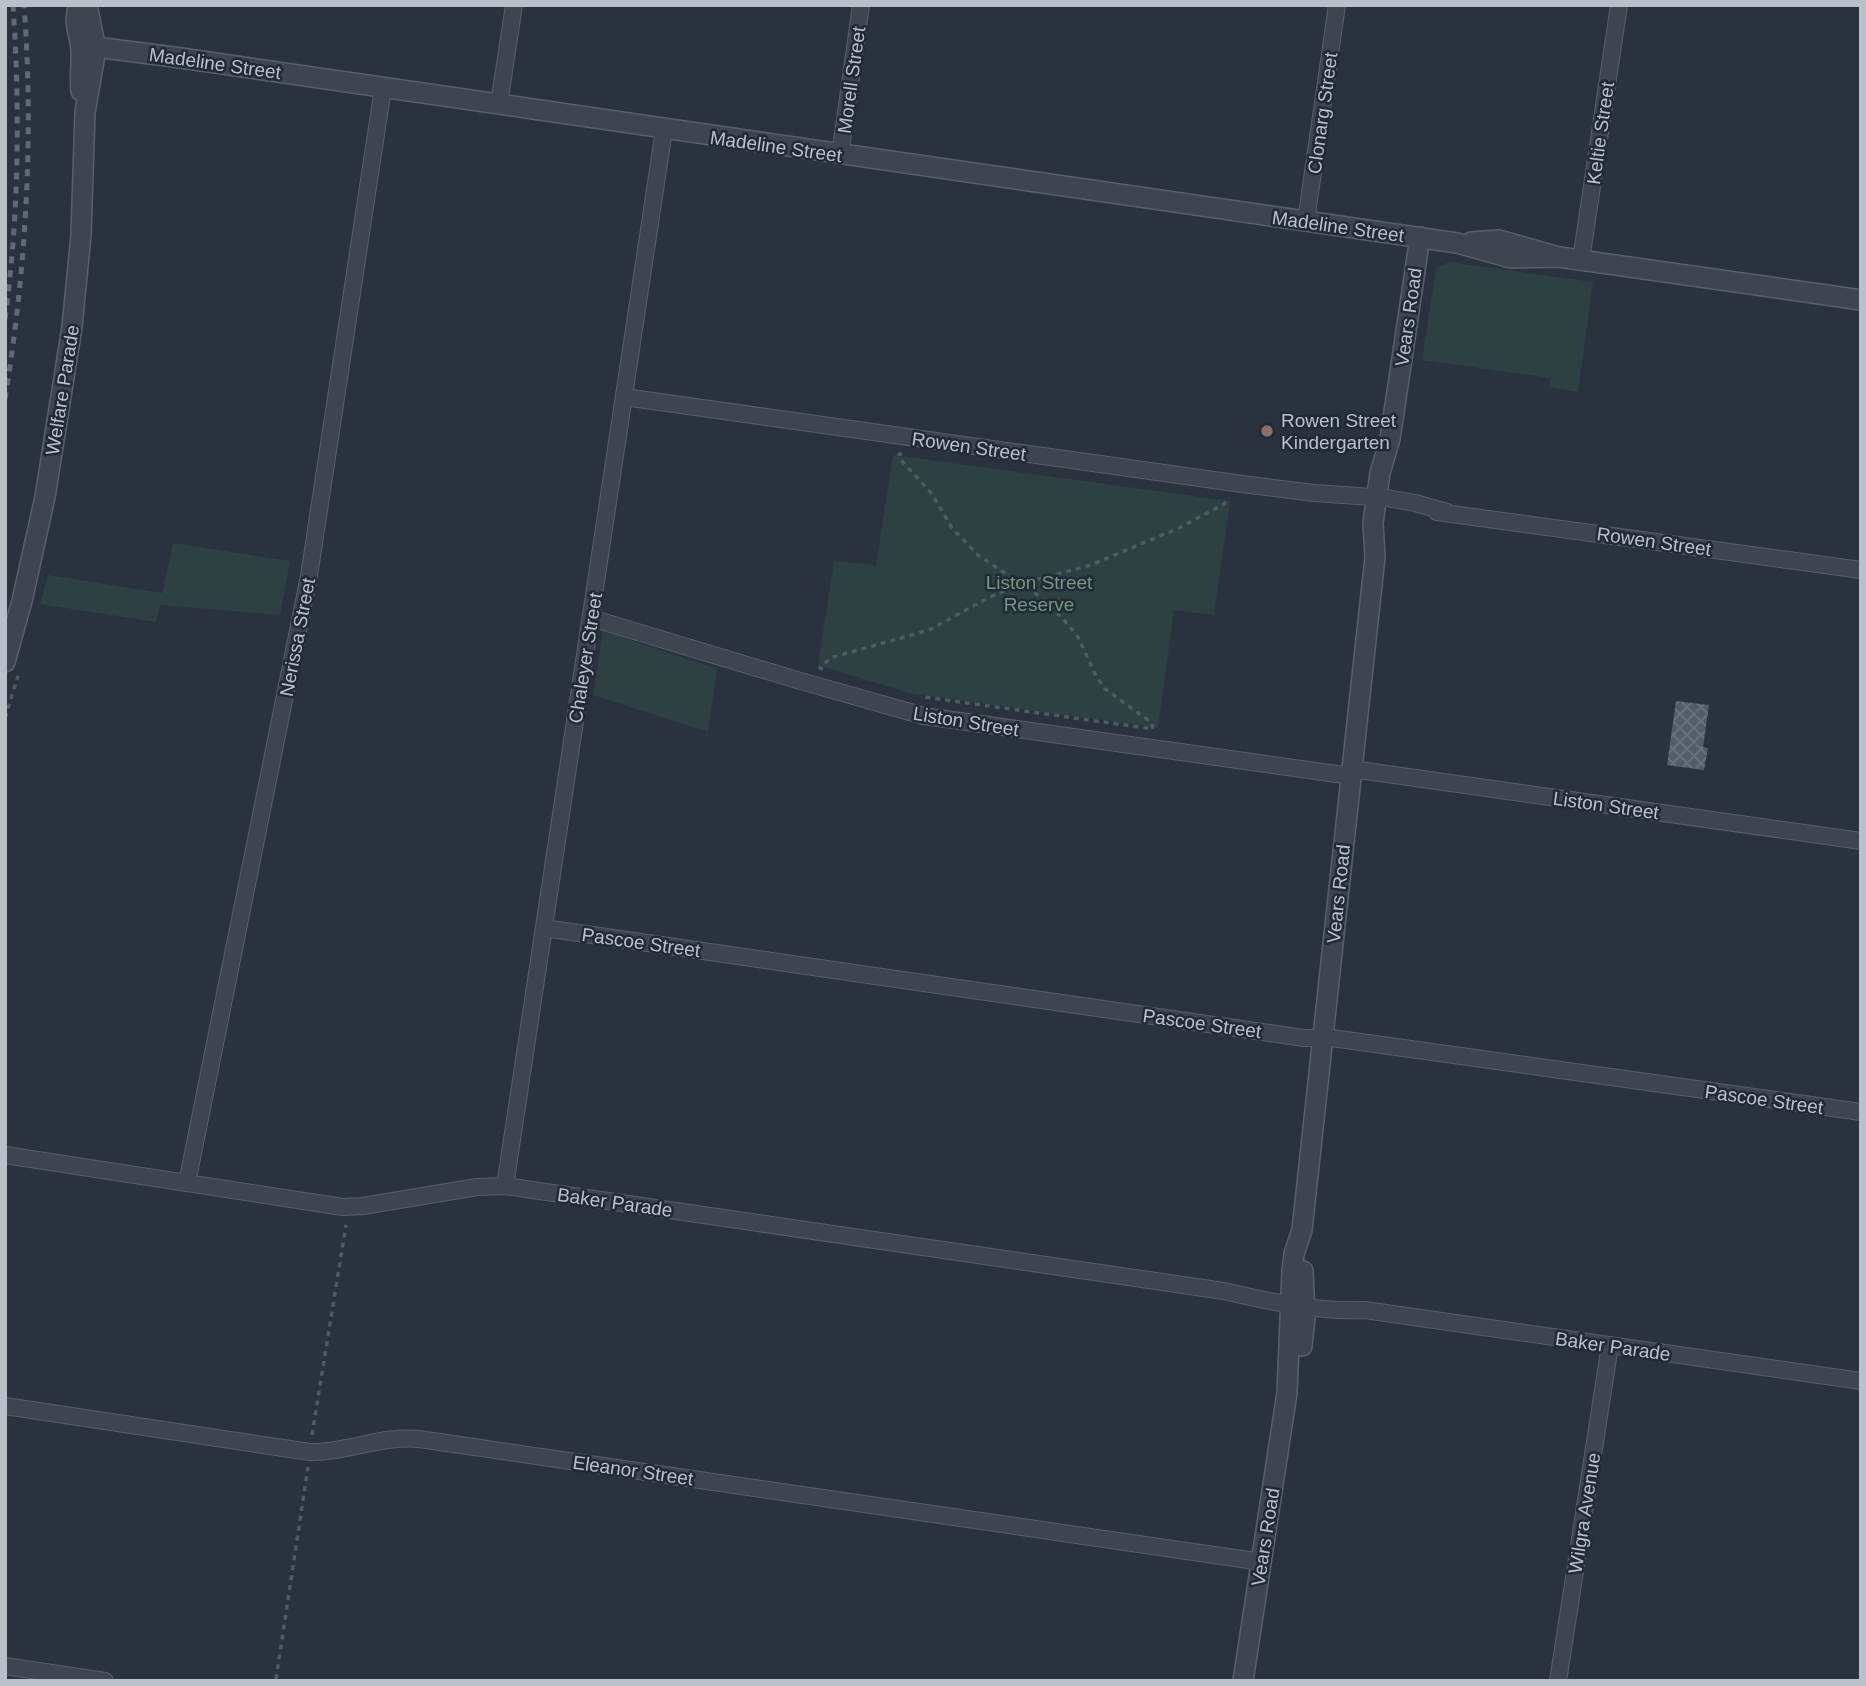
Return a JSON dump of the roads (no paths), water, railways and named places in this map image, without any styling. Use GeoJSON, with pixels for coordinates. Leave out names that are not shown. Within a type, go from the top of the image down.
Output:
{"type":"FeatureCollection","features":[{"type":"Feature","properties":{"kind":"street","name":"Welfare Parade"},"geometry":{"type":"LineString","coordinates":[[79,5],[75,20],[88,49]]}},
{"type":"Feature","properties":{"kind":"street","name":"Welfare Parade"},"geometry":{"type":"LineString","coordinates":[[5,662],[38,533],[66,379],[79,271],[88,49],[87,5]]}},
{"type":"Feature","properties":{"kind":"street"},"geometry":{"type":"LineString","coordinates":[[499,104],[514,5]]}},
{"type":"Feature","properties":{"kind":"street","name":"Morell Street"},"geometry":{"type":"LineString","coordinates":[[840,155],[861,5]]}},
{"type":"Feature","properties":{"kind":"street","name":"Clonarg Street"},"geometry":{"type":"LineString","coordinates":[[1306,221],[1337,5]]}},
{"type":"Feature","properties":{"kind":"street","name":"Keltie Street"},"geometry":{"type":"LineString","coordinates":[[1581,260],[1619,5]]}},
{"type":"Feature","properties":{"kind":"street","name":"Madeline Street"},"geometry":{"type":"LineString","coordinates":[[88,49],[103,48],[174,57],[1457,243],[1499,240],[1559,257],[1861,300]]}},
{"type":"Feature","properties":{"kind":"street","name":"Nerissa Street"},"geometry":{"type":"LineString","coordinates":[[187,1183],[310,566],[383,88]]}},
{"type":"Feature","properties":{"kind":"street","name":"Chaleyer Street"},"geometry":{"type":"LineString","coordinates":[[505,1186],[664,130]]}},
{"type":"Feature","properties":{"kind":"street","name":"Vears Road"},"geometry":{"type":"LineString","coordinates":[[1243,1681],[1287,1393],[1298,1301],[1294,1254],[1301,1230],[1375,557],[1384,526],[1381,503],[1420,237]]}},
{"type":"Feature","properties":{"kind":"street","name":"Rowen Street"},"geometry":{"type":"LineString","coordinates":[[624,397],[1381,503],[1415,502],[1447,512],[1861,570]]}},
{"type":"Feature","properties":{"kind":"street","name":"Liston Street"},"geometry":{"type":"LineString","coordinates":[[591,618],[924,716],[1861,841]]}},
{"type":"Feature","properties":{"kind":"street","name":"Pascoe Street"},"geometry":{"type":"LineString","coordinates":[[544,928],[1304,1038],[1332,1038],[1861,1112]]}},
{"type":"Feature","properties":{"kind":"street","name":"Baker Parade"},"geometry":{"type":"LineString","coordinates":[[5,1155],[351,1207],[477,1187],[505,1186],[1298,1301],[1336,1301],[1365,1310],[1861,1381]]}},
{"type":"Feature","properties":{"kind":"street","name":"Wilgra Avenue"},"geometry":{"type":"LineString","coordinates":[[1558,1681],[1610,1345]]}},
{"type":"Feature","properties":{"kind":"street","name":"Eleanor Street"},"geometry":{"type":"LineString","coordinates":[[5,1406],[310,1452],[411,1438],[1262,1562]]}},
{"type":"Feature","properties":{"kind":"street"},"geometry":{"type":"LineString","coordinates":[[5,1666],[105,1681]]}},
{"type":"Feature","properties":{"kind":"railway"},"geometry":{"type":"LineString","coordinates":[[5,319],[17,162],[13,5]]}},
{"type":"Feature","properties":{"kind":"railway"},"geometry":{"type":"LineString","coordinates":[[5,399],[18,301],[26,203],[28,104],[24,5]]}},
{"type":"Feature","properties":{"kind":"place","name":"Rowen Street Kindergarten"},"geometry":{"type":"Point","coordinates":[1267,431]}},
{"type":"Feature","properties":{"kind":"park label","name":"Liston Street Reserve"},"geometry":{"type":"Point","coordinates":[1039,593]}}]}
